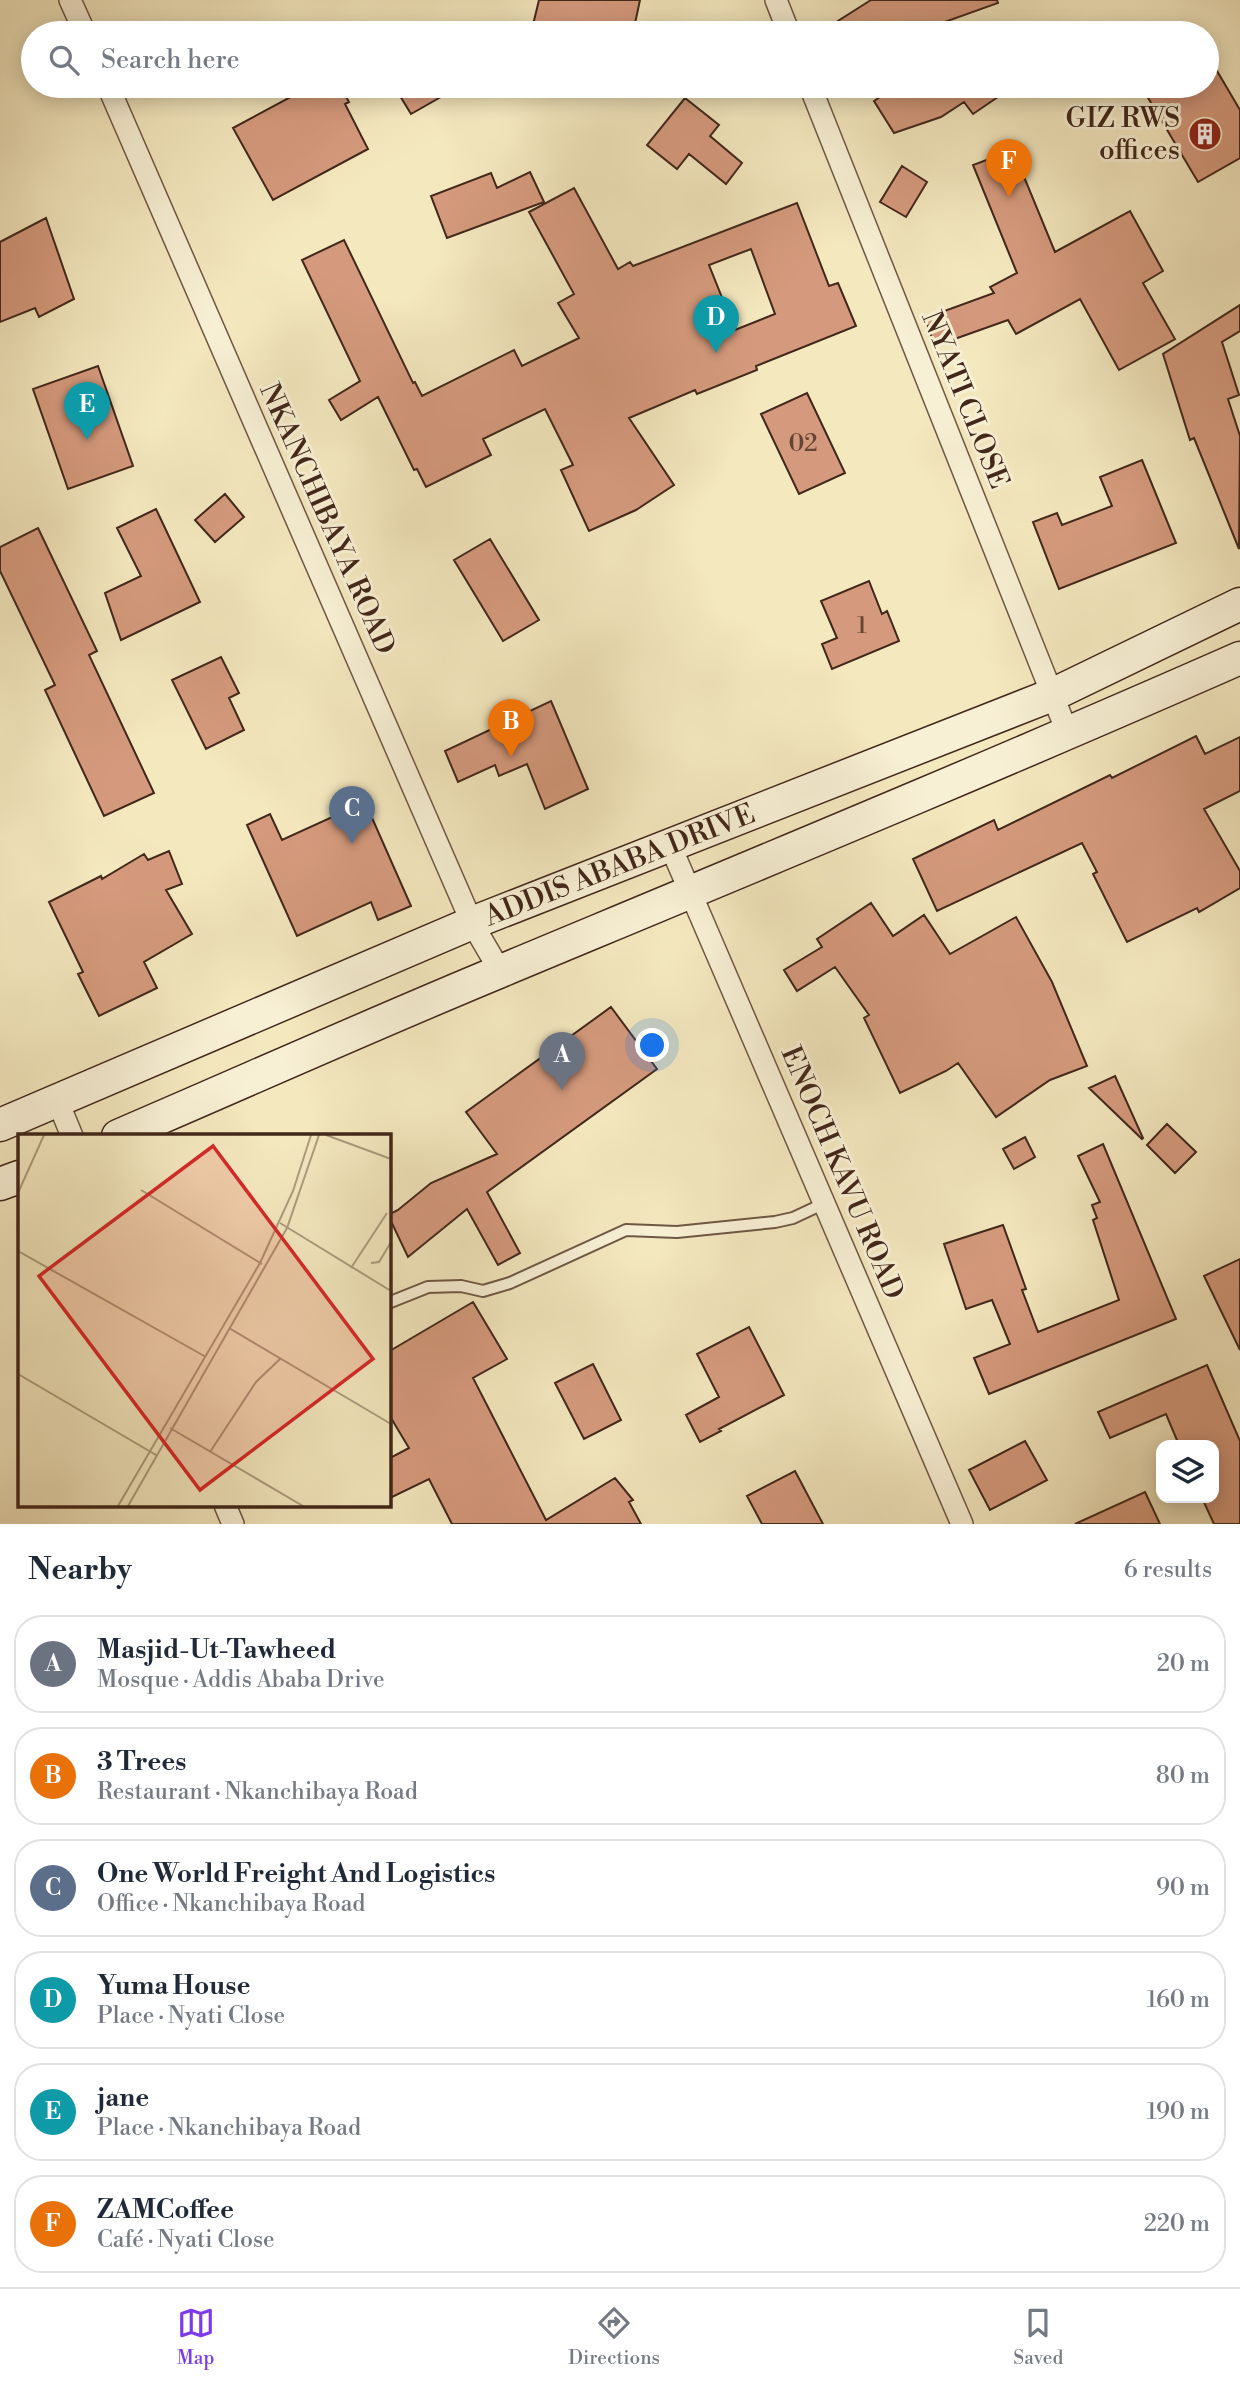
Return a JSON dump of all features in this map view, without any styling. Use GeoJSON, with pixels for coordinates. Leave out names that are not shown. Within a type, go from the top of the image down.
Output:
{"type":"FeatureCollection","features":[{"type":"Feature","properties":{"kind":"main road","name":"ADDIS ABABA DRIVE"},"geometry":{"type":"LineString","coordinates":[[0,1125],[472,923],[1052,695],[1240,604]]}},
{"type":"Feature","properties":{"kind":"main road","name":"ADDIS ABABA DRIVE"},"geometry":{"type":"LineString","coordinates":[[123,1134],[500,971],[1068,734],[1240,658]]}},
{"type":"Feature","properties":{"kind":"main road"},"geometry":{"type":"LineString","coordinates":[[0,1184],[18,1177]]}},
{"type":"Feature","properties":{"kind":"street"},"geometry":{"type":"LineString","coordinates":[[71,0],[80,21]]}},
{"type":"Feature","properties":{"kind":"street"},"geometry":{"type":"LineString","coordinates":[[776,0],[784,21]]}},
{"type":"Feature","properties":{"kind":"street","name":"NKANCHIBAYA ROAD"},"geometry":{"type":"LineString","coordinates":[[113,98],[472,923],[500,971]]}},
{"type":"Feature","properties":{"kind":"street","name":"NYATI CLOSE"},"geometry":{"type":"LineString","coordinates":[[815,98],[1068,734]]}},
{"type":"Feature","properties":{"kind":"street","name":"ENOCH KAVU ROAD"},"geometry":{"type":"LineString","coordinates":[[670,845],[962,1524]]}},
{"type":"Feature","properties":{"kind":"street"},"geometry":{"type":"LineString","coordinates":[[58,1102],[71,1134]]}},
{"type":"Feature","properties":{"kind":"street"},"geometry":{"type":"LineString","coordinates":[[225,1506],[233,1524]]}},
{"type":"Feature","properties":{"kind":"lane"},"geometry":{"type":"LineString","coordinates":[[390,1302],[428,1287],[461,1286],[483,1291],[626,1230],[677,1232],[775,1222],[793,1218],[825,1203]]}},
{"type":"Feature","properties":{"kind":"building"},"geometry":{"type":"Polygon","coordinates":[[[539,0],[640,0],[636,21],[534,21],[539,0]]]}},
{"type":"Feature","properties":{"kind":"building"},"geometry":{"type":"Polygon","coordinates":[[[871,0],[997,0],[998,3],[948,21],[838,21],[871,0]]]}},
{"type":"Feature","properties":{"kind":"building","name":"GIZ RWS offices"},"geometry":{"type":"Polygon","coordinates":[[[1219,74],[1240,110],[1240,158],[1198,182],[1148,98],[1219,98],[1219,74]]]}},
{"type":"Feature","properties":{"kind":"building"},"geometry":{"type":"Polygon","coordinates":[[[289,98],[347,98],[349,102],[345,104],[368,149],[273,200],[233,128],[289,98]]]}},
{"type":"Feature","properties":{"kind":"building"},"geometry":{"type":"Polygon","coordinates":[[[401,98],[439,98],[411,114],[401,98]]]}},
{"type":"Feature","properties":{"kind":"building"},"geometry":{"type":"Polygon","coordinates":[[[685,98],[719,125],[710,136],[742,163],[726,184],[689,154],[677,169],[647,145],[685,98]]]}},
{"type":"Feature","properties":{"kind":"building"},"geometry":{"type":"Polygon","coordinates":[[[879,98],[996,98],[973,114],[964,102],[941,117],[894,133],[874,101],[879,98]]]}},
{"type":"Feature","properties":{"kind":"building"},"geometry":{"type":"Polygon","coordinates":[[[1013,150],[1055,252],[1130,211],[1163,271],[1143,283],[1175,339],[1119,370],[1080,299],[1016,334],[1008,320],[935,346],[925,318],[994,293],[990,287],[1017,273],[973,165],[1013,150]]]}},
{"type":"Feature","properties":{"kind":"building"},"geometry":{"type":"Polygon","coordinates":[[[902,166],[927,182],[906,217],[880,202],[902,166]]]}},
{"type":"Feature","properties":{"kind":"building"},"geometry":{"type":"Polygon","coordinates":[[[530,172],[544,202],[447,238],[431,196],[491,173],[497,188],[530,172]]]}},
{"type":"Feature","properties":{"kind":"building"},"geometry":{"type":"Polygon","coordinates":[[[574,188],[618,269],[630,262],[633,266],[797,203],[829,286],[838,283],[856,326],[756,366],[757,370],[697,394],[695,390],[629,418],[674,485],[636,510],[589,531],[561,470],[573,465],[545,409],[483,439],[491,455],[426,487],[417,469],[414,470],[378,397],[341,420],[329,400],[360,381],[302,260],[344,240],[413,383],[415,382],[422,396],[514,350],[522,366],[579,338],[558,303],[574,294],[529,212],[574,188]],[[751,249],[709,265],[735,330],[775,314],[751,249]]]}},
{"type":"Feature","properties":{"kind":"building"},"geometry":{"type":"Polygon","coordinates":[[[46,218],[74,299],[39,317],[35,308],[0,322],[0,242],[46,218]]]}},
{"type":"Feature","properties":{"kind":"building"},"geometry":{"type":"Polygon","coordinates":[[[1240,305],[1240,331],[1222,342],[1239,395],[1228,399],[1240,436],[1239,549],[1194,438],[1190,440],[1163,354],[1240,305]]]}},
{"type":"Feature","properties":{"kind":"building"},"geometry":{"type":"Polygon","coordinates":[[[98,366],[133,466],[68,489],[33,389],[98,366]]]}},
{"type":"Feature","properties":{"kind":"building"},"geometry":{"type":"Polygon","coordinates":[[[807,393],[845,473],[799,494],[761,414],[807,393]]]}},
{"type":"Feature","properties":{"kind":"building"},"geometry":{"type":"Polygon","coordinates":[[[1142,460],[1176,543],[1059,589],[1033,522],[1057,513],[1062,525],[1112,506],[1100,477],[1142,460]]]}},
{"type":"Feature","properties":{"kind":"building"},"geometry":{"type":"Polygon","coordinates":[[[225,494],[244,517],[215,542],[195,520],[225,494]]]}},
{"type":"Feature","properties":{"kind":"building"},"geometry":{"type":"Polygon","coordinates":[[[156,509],[200,602],[121,640],[105,593],[141,576],[117,528],[156,509]]]}},
{"type":"Feature","properties":{"kind":"building"},"geometry":{"type":"Polygon","coordinates":[[[38,528],[97,651],[89,655],[154,793],[104,816],[45,690],[55,685],[0,571],[0,547],[38,528]]]}},
{"type":"Feature","properties":{"kind":"building"},"geometry":{"type":"Polygon","coordinates":[[[490,539],[539,620],[503,641],[454,560],[490,539]]]}},
{"type":"Feature","properties":{"kind":"building"},"geometry":{"type":"Polygon","coordinates":[[[869,581],[882,614],[887,611],[899,641],[832,669],[822,644],[837,638],[821,601],[869,581]]]}},
{"type":"Feature","properties":{"kind":"building"},"geometry":{"type":"Polygon","coordinates":[[[221,657],[239,693],[229,698],[244,730],[206,749],[172,680],[221,657]]]}},
{"type":"Feature","properties":{"kind":"building"},"geometry":{"type":"Polygon","coordinates":[[[551,701],[588,789],[545,809],[527,764],[499,776],[495,765],[458,782],[445,751],[551,701]]]}},
{"type":"Feature","properties":{"kind":"building"},"geometry":{"type":"Polygon","coordinates":[[[1196,736],[1205,754],[1240,737],[1240,791],[1204,809],[1240,871],[1240,888],[1199,912],[1197,908],[1127,942],[1093,874],[1097,872],[1082,843],[937,911],[913,859],[994,820],[998,830],[1196,736]]]}},
{"type":"Feature","properties":{"kind":"building"},"geometry":{"type":"Polygon","coordinates":[[[365,802],[411,906],[378,920],[371,902],[297,936],[247,825],[270,814],[282,840],[365,802]]]}},
{"type":"Feature","properties":{"kind":"building"},"geometry":{"type":"Polygon","coordinates":[[[169,851],[182,884],[166,890],[192,934],[144,962],[157,988],[99,1016],[78,974],[83,972],[49,902],[101,876],[102,879],[144,854],[148,860],[169,851]]]}},
{"type":"Feature","properties":{"kind":"building"},"geometry":{"type":"Polygon","coordinates":[[[871,903],[893,936],[924,915],[950,954],[1016,917],[1052,982],[1087,1066],[1050,1080],[996,1117],[958,1063],[900,1093],[864,1018],[869,1015],[835,967],[797,991],[784,970],[822,947],[817,939],[871,903]]]}},
{"type":"Feature","properties":{"kind":"building"},"geometry":{"type":"Polygon","coordinates":[[[611,1007],[657,1069],[487,1192],[520,1253],[498,1265],[467,1209],[408,1257],[390,1219],[390,1214],[431,1183],[497,1154],[466,1112],[611,1007]]]}},
{"type":"Feature","properties":{"kind":"building"},"geometry":{"type":"Polygon","coordinates":[[[1115,1076],[1143,1138],[1142,1139],[1089,1088],[1115,1076]]]}},
{"type":"Feature","properties":{"kind":"building"},"geometry":{"type":"Polygon","coordinates":[[[1167,1124],[1196,1152],[1175,1173],[1147,1145],[1167,1124]]]}},
{"type":"Feature","properties":{"kind":"building"},"geometry":{"type":"Polygon","coordinates":[[[1025,1137],[1035,1157],[1014,1169],[1003,1149],[1025,1137]]]}},
{"type":"Feature","properties":{"kind":"building"},"geometry":{"type":"Polygon","coordinates":[[[1103,1144],[1176,1319],[989,1394],[974,1358],[1010,1344],[992,1300],[966,1309],[944,1244],[1003,1225],[1026,1289],[1022,1290],[1038,1332],[1119,1300],[1093,1220],[1097,1218],[1092,1205],[1100,1202],[1078,1156],[1103,1144]]]}},
{"type":"Feature","properties":{"kind":"building"},"geometry":{"type":"Polygon","coordinates":[[[1240,1259],[1240,1350],[1204,1276],[1240,1259]]]}},
{"type":"Feature","properties":{"kind":"building"},"geometry":{"type":"Polygon","coordinates":[[[473,1302],[507,1359],[473,1378],[546,1520],[615,1478],[633,1500],[629,1502],[641,1524],[452,1524],[429,1479],[390,1498],[390,1458],[409,1448],[390,1416],[390,1351],[473,1302]]]}},
{"type":"Feature","properties":{"kind":"building"},"geometry":{"type":"Polygon","coordinates":[[[749,1327],[784,1395],[700,1442],[686,1415],[719,1397],[697,1354],[749,1327]]]}},
{"type":"Feature","properties":{"kind":"building"},"geometry":{"type":"Polygon","coordinates":[[[593,1364],[621,1420],[584,1439],[555,1383],[593,1364]]]}},
{"type":"Feature","properties":{"kind":"building"},"geometry":{"type":"Polygon","coordinates":[[[1207,1365],[1240,1441],[1240,1524],[1214,1524],[1204,1503],[1219,1503],[1219,1440],[1177,1440],[1166,1414],[1110,1438],[1098,1412],[1207,1365]]]}},
{"type":"Feature","properties":{"kind":"building"},"geometry":{"type":"Polygon","coordinates":[[[1025,1441],[1047,1480],[990,1510],[969,1470],[1025,1441]]]}},
{"type":"Feature","properties":{"kind":"building"},"geometry":{"type":"Polygon","coordinates":[[[795,1471],[823,1524],[762,1524],[747,1496],[795,1471]]]}},
{"type":"Feature","properties":{"kind":"building"},"geometry":{"type":"Polygon","coordinates":[[[1145,1492],[1160,1524],[1075,1524],[1145,1492]]]}},
{"type":"Feature","properties":{"kind":"place","name":"GIZ RWS offices"},"geometry":{"type":"Point","coordinates":[1205,134]}},
{"type":"Feature","properties":{"kind":"place","name":"ZAMCoffee"},"geometry":{"type":"Point","coordinates":[1009,197]}},
{"type":"Feature","properties":{"kind":"place","name":"Yuma House"},"geometry":{"type":"Point","coordinates":[716,353]}},
{"type":"Feature","properties":{"kind":"place","name":"jane"},"geometry":{"type":"Point","coordinates":[87,440]}},
{"type":"Feature","properties":{"kind":"place","name":"3 Trees"},"geometry":{"type":"Point","coordinates":[511,757]}},
{"type":"Feature","properties":{"kind":"place","name":"One World Freight And Logistics"},"geometry":{"type":"Point","coordinates":[352,844]}},
{"type":"Feature","properties":{"kind":"place","name":"Masjid-Ut-Tawheed"},"geometry":{"type":"Point","coordinates":[562,1090]}}]}
